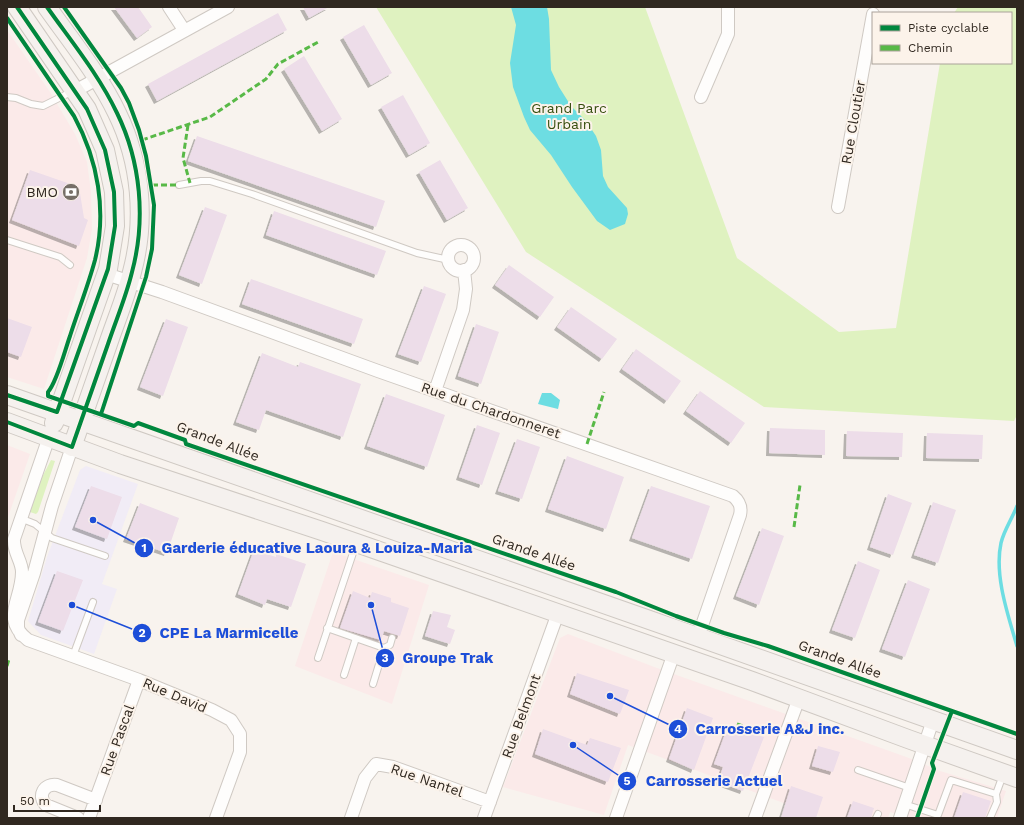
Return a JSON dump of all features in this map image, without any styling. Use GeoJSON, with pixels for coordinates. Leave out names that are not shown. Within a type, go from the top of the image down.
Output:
{"type":"FeatureCollection","features":[{"type":"Feature","properties":{"kind":"main road"},"geometry":{"type":"LineString","coordinates":[[17,7],[87,109],[101,140],[108,161],[115,210],[110,260],[106,274],[49,437]]}},
{"type":"Feature","properties":{"kind":"main road"},"geometry":{"type":"LineString","coordinates":[[47,7],[108,95],[122,123],[132,157],[140,201],[139,229],[130,282],[72,447]]}},
{"type":"Feature","properties":{"kind":"main road","name":"Grande Allée"},"geometry":{"type":"LineString","coordinates":[[7,395],[1017,750]]}},
{"type":"Feature","properties":{"kind":"main road"},"geometry":{"type":"LineString","coordinates":[[7,422],[72,447],[198,491],[357,543],[674,653],[1011,775]]}},
{"type":"Feature","properties":{"kind":"street"},"geometry":{"type":"LineString","coordinates":[[169,7],[184,30]]}},
{"type":"Feature","properties":{"kind":"street"},"geometry":{"type":"LineString","coordinates":[[75,90],[228,7]]}},
{"type":"Feature","properties":{"kind":"street"},"geometry":{"type":"LineString","coordinates":[[701,97],[728,34],[728,7]]}},
{"type":"Feature","properties":{"kind":"street","name":"Rue Cloutier"},"geometry":{"type":"LineString","coordinates":[[838,207],[872,20]]}},
{"type":"Feature","properties":{"kind":"street"},"geometry":{"type":"LineString","coordinates":[[460,245],[470,248],[474,254],[474,260],[471,266],[464,270],[454,268],[449,260],[450,253],[454,247],[460,245]]}},
{"type":"Feature","properties":{"kind":"street"},"geometry":{"type":"LineString","coordinates":[[435,390],[463,310],[466,289],[464,270]]}},
{"type":"Feature","properties":{"kind":"street","name":"Rue du Chardonneret"},"geometry":{"type":"LineString","coordinates":[[106,274],[215,311],[732,496],[736,499],[741,508],[740,515],[698,637]]}},
{"type":"Feature","properties":{"kind":"street"},"geometry":{"type":"LineString","coordinates":[[21,635],[12,628],[8,615],[22,573],[13,544],[15,532],[49,437]]}},
{"type":"Feature","properties":{"kind":"street"},"geometry":{"type":"LineString","coordinates":[[21,635],[18,628],[18,620],[34,573],[52,506],[72,447]]}},
{"type":"Feature","properties":{"kind":"street","name":"Rue Belmont"},"geometry":{"type":"LineString","coordinates":[[484,818],[558,613]]}},
{"type":"Feature","properties":{"kind":"street","name":"Rue David"},"geometry":{"type":"LineString","coordinates":[[21,635],[28,640],[139,680],[212,710],[232,720],[240,734],[240,752],[216,818]]}},
{"type":"Feature","properties":{"kind":"street"},"geometry":{"type":"LineString","coordinates":[[616,818],[674,653]]}},
{"type":"Feature","properties":{"kind":"street","name":"Rue Pascal"},"geometry":{"type":"LineString","coordinates":[[89,818],[139,680]]}},
{"type":"Feature","properties":{"kind":"street"},"geometry":{"type":"LineString","coordinates":[[756,818],[799,698]]}},
{"type":"Feature","properties":{"kind":"street"},"geometry":{"type":"LineString","coordinates":[[900,818],[934,720]]}},
{"type":"Feature","properties":{"kind":"street","name":"Rue Nantel"},"geometry":{"type":"LineString","coordinates":[[351,818],[365,778],[376,764],[393,767],[490,802]]}},
{"type":"Feature","properties":{"kind":"street"},"geometry":{"type":"LineString","coordinates":[[78,818],[46,806],[41,796],[45,787],[57,785],[96,800]]}},
{"type":"Feature","properties":{"kind":"lane"},"geometry":{"type":"LineString","coordinates":[[7,98],[16,98],[31,104],[43,106],[75,90]]}},
{"type":"Feature","properties":{"kind":"lane"},"geometry":{"type":"LineString","coordinates":[[179,185],[210,181],[252,194],[417,254],[449,260]]}},
{"type":"Feature","properties":{"kind":"lane"},"geometry":{"type":"LineString","coordinates":[[7,240],[60,257],[70,265]]}},
{"type":"Feature","properties":{"kind":"lane"},"geometry":{"type":"LineString","coordinates":[[20,518],[35,524],[52,538],[105,556]]}},
{"type":"Feature","properties":{"kind":"lane"},"geometry":{"type":"LineString","coordinates":[[318,658],[357,543]]}},
{"type":"Feature","properties":{"kind":"lane"},"geometry":{"type":"LineString","coordinates":[[73,656],[93,602]]}},
{"type":"Feature","properties":{"kind":"lane"},"geometry":{"type":"LineString","coordinates":[[328,628],[384,648],[390,645],[392,638]]}},
{"type":"Feature","properties":{"kind":"lane"},"geometry":{"type":"LineString","coordinates":[[344,675],[356,638]]}},
{"type":"Feature","properties":{"kind":"lane"},"geometry":{"type":"LineString","coordinates":[[373,684],[384,648]]}},
{"type":"Feature","properties":{"kind":"lane"},"geometry":{"type":"LineString","coordinates":[[858,770],[910,788]]}},
{"type":"Feature","properties":{"kind":"lane"},"geometry":{"type":"LineString","coordinates":[[990,818],[997,802],[996,794],[1011,775]]}},
{"type":"Feature","properties":{"kind":"lane"},"geometry":{"type":"LineString","coordinates":[[904,804],[938,815],[951,780],[996,794]]}},
{"type":"Feature","properties":{"kind":"shaded area"},"geometry":{"type":"Polygon","coordinates":[[[7,30],[50,92],[75,134],[87,162],[91,192],[92,229],[87,258],[44,389],[7,377],[7,30]]]}},
{"type":"Feature","properties":{"kind":"shaded area"},"geometry":{"type":"Polygon","coordinates":[[[7,445],[30,454],[7,520],[7,445]]]}},
{"type":"Feature","properties":{"kind":"shaded area"},"geometry":{"type":"Polygon","coordinates":[[[86,466],[138,484],[102,584],[117,589],[94,654],[41,635],[28,621],[47,557],[80,470],[86,466]]]}},
{"type":"Feature","properties":{"kind":"shaded area"},"geometry":{"type":"Polygon","coordinates":[[[333,552],[429,585],[392,704],[295,666],[333,552]]]}},
{"type":"Feature","properties":{"kind":"shaded area"},"geometry":{"type":"Polygon","coordinates":[[[568,634],[657,668],[909,758],[940,771],[1006,791],[997,818],[909,818],[890,812],[888,818],[824,818],[628,745],[604,815],[503,787],[560,638],[568,634]]]}},
{"type":"Feature","properties":{"kind":"green space","name":"Grand Parc Urbain"},"geometry":{"type":"Polygon","coordinates":[[[376,7],[645,7],[737,258],[839,332],[896,328],[940,64],[1012,64],[1012,12],[955,12],[958,7],[1017,7],[1017,415],[1014,421],[764,407],[526,252],[376,7]]]}},
{"type":"Feature","properties":{"kind":"green space"},"geometry":{"type":"Polygon","coordinates":[[[51,460],[55,461],[38,512],[36,514],[30,512],[38,485],[51,460]]]}},
{"type":"Feature","properties":{"kind":"water"},"geometry":{"type":"Polygon","coordinates":[[[511,7],[547,7],[549,19],[551,70],[559,87],[571,106],[586,121],[596,136],[601,150],[603,176],[608,187],[627,208],[628,214],[625,224],[610,230],[597,221],[551,155],[530,130],[513,87],[510,63],[516,25],[511,7]]]}},
{"type":"Feature","properties":{"kind":"water"},"geometry":{"type":"Polygon","coordinates":[[[542,393],[551,393],[560,400],[558,409],[538,404],[542,393]]]}},
{"type":"Feature","properties":{"kind":"building"},"geometry":{"type":"Polygon","coordinates":[[[114,7],[138,7],[152,27],[137,38],[114,7]]]}},
{"type":"Feature","properties":{"kind":"building"},"geometry":{"type":"Polygon","coordinates":[[[303,7],[329,7],[309,18],[303,7]]]}},
{"type":"Feature","properties":{"kind":"building"},"geometry":{"type":"Polygon","coordinates":[[[278,13],[287,30],[157,101],[148,84],[278,13]]]}},
{"type":"Feature","properties":{"kind":"building"},"geometry":{"type":"Polygon","coordinates":[[[364,25],[392,73],[371,85],[343,37],[364,25]]]}},
{"type":"Feature","properties":{"kind":"building"},"geometry":{"type":"Polygon","coordinates":[[[304,56],[342,119],[322,131],[284,69],[304,56]]]}},
{"type":"Feature","properties":{"kind":"building"},"geometry":{"type":"Polygon","coordinates":[[[403,95],[430,143],[409,155],[381,107],[403,95]]]}},
{"type":"Feature","properties":{"kind":"building"},"geometry":{"type":"Polygon","coordinates":[[[197,136],[385,201],[376,227],[188,161],[197,136]]]}},
{"type":"Feature","properties":{"kind":"building"},"geometry":{"type":"Polygon","coordinates":[[[440,160],[468,208],[447,220],[419,172],[440,160]]]}},
{"type":"Feature","properties":{"kind":"building"},"geometry":{"type":"Polygon","coordinates":[[[30,170],[79,187],[84,218],[88,220],[79,246],[12,220],[30,170]]]}},
{"type":"Feature","properties":{"kind":"building"},"geometry":{"type":"Polygon","coordinates":[[[205,207],[227,215],[202,284],[179,275],[205,207]]]}},
{"type":"Feature","properties":{"kind":"building"},"geometry":{"type":"Polygon","coordinates":[[[274,211],[386,251],[377,275],[266,235],[274,211]]]}},
{"type":"Feature","properties":{"kind":"building"},"geometry":{"type":"Polygon","coordinates":[[[509,265],[554,297],[540,317],[495,285],[509,265]]]}},
{"type":"Feature","properties":{"kind":"building"},"geometry":{"type":"Polygon","coordinates":[[[251,279],[363,319],[354,344],[242,304],[251,279]]]}},
{"type":"Feature","properties":{"kind":"building"},"geometry":{"type":"Polygon","coordinates":[[[424,286],[446,294],[421,362],[398,354],[424,286]]]}},
{"type":"Feature","properties":{"kind":"building"},"geometry":{"type":"Polygon","coordinates":[[[571,307],[617,339],[602,359],[557,327],[571,307]]]}},
{"type":"Feature","properties":{"kind":"building"},"geometry":{"type":"Polygon","coordinates":[[[7,318],[32,327],[21,357],[7,352],[7,318]]]}},
{"type":"Feature","properties":{"kind":"building"},"geometry":{"type":"Polygon","coordinates":[[[166,319],[188,327],[163,396],[140,387],[166,319]]]}},
{"type":"Feature","properties":{"kind":"building"},"geometry":{"type":"Polygon","coordinates":[[[476,324],[499,332],[481,384],[458,376],[476,324]]]}},
{"type":"Feature","properties":{"kind":"building"},"geometry":{"type":"Polygon","coordinates":[[[636,349],[681,381],[667,401],[622,369],[636,349]]]}},
{"type":"Feature","properties":{"kind":"building"},"geometry":{"type":"Polygon","coordinates":[[[262,353],[298,367],[300,362],[361,384],[343,437],[266,410],[259,430],[236,422],[262,353]]]}},
{"type":"Feature","properties":{"kind":"building"},"geometry":{"type":"Polygon","coordinates":[[[700,391],[745,423],[731,443],[686,411],[700,391]]]}},
{"type":"Feature","properties":{"kind":"building"},"geometry":{"type":"Polygon","coordinates":[[[386,394],[445,415],[427,467],[367,446],[386,394]]]}},
{"type":"Feature","properties":{"kind":"building"},"geometry":{"type":"Polygon","coordinates":[[[477,425],[500,433],[482,485],[459,477],[477,425]]]}},
{"type":"Feature","properties":{"kind":"building"},"geometry":{"type":"Polygon","coordinates":[[[770,428],[825,430],[825,455],[769,453],[770,428]]]}},
{"type":"Feature","properties":{"kind":"building"},"geometry":{"type":"Polygon","coordinates":[[[847,431],[903,433],[902,457],[846,456],[847,431]]]}},
{"type":"Feature","properties":{"kind":"building"},"geometry":{"type":"Polygon","coordinates":[[[927,433],[983,435],[982,459],[926,458],[927,433]]]}},
{"type":"Feature","properties":{"kind":"building"},"geometry":{"type":"Polygon","coordinates":[[[517,439],[540,447],[522,499],[498,491],[517,439]]]}},
{"type":"Feature","properties":{"kind":"building"},"geometry":{"type":"Polygon","coordinates":[[[567,456],[624,477],[606,529],[548,509],[567,456]]]}},
{"type":"Feature","properties":{"kind":"building"},"geometry":{"type":"Polygon","coordinates":[[[91,486],[122,497],[107,539],[75,527],[91,486]]]}},
{"type":"Feature","properties":{"kind":"building"},"geometry":{"type":"Polygon","coordinates":[[[651,486],[710,506],[692,559],[632,538],[651,486]]]}},
{"type":"Feature","properties":{"kind":"building"},"geometry":{"type":"Polygon","coordinates":[[[888,494],[912,503],[893,555],[870,547],[888,494]]]}},
{"type":"Feature","properties":{"kind":"building"},"geometry":{"type":"Polygon","coordinates":[[[933,502],[956,510],[938,563],[914,555],[933,502]]]}},
{"type":"Feature","properties":{"kind":"building"},"geometry":{"type":"Polygon","coordinates":[[[140,503],[179,518],[167,553],[126,539],[140,503]]]}},
{"type":"Feature","properties":{"kind":"building"},"geometry":{"type":"Polygon","coordinates":[[[762,528],[784,536],[759,605],[736,596],[762,528]]]}},
{"type":"Feature","properties":{"kind":"building"},"geometry":{"type":"Polygon","coordinates":[[[254,550],[276,557],[276,554],[306,564],[291,607],[267,599],[265,605],[238,594],[254,550]]]}},
{"type":"Feature","properties":{"kind":"building"},"geometry":{"type":"Polygon","coordinates":[[[858,561],[880,570],[855,638],[832,630],[858,561]]]}},
{"type":"Feature","properties":{"kind":"building"},"geometry":{"type":"Polygon","coordinates":[[[57,571],[83,580],[63,631],[38,622],[57,571]]]}},
{"type":"Feature","properties":{"kind":"building"},"geometry":{"type":"Polygon","coordinates":[[[908,580],[930,589],[905,657],[882,649],[908,580]]]}},
{"type":"Feature","properties":{"kind":"building"},"geometry":{"type":"Polygon","coordinates":[[[353,591],[370,598],[372,592],[391,598],[391,602],[409,608],[400,636],[384,631],[381,640],[340,628],[353,591]]]}},
{"type":"Feature","properties":{"kind":"building"},"geometry":{"type":"Polygon","coordinates":[[[433,611],[451,615],[447,627],[455,630],[450,644],[425,636],[433,611]]]}},
{"type":"Feature","properties":{"kind":"building"},"geometry":{"type":"Polygon","coordinates":[[[577,673],[629,690],[620,714],[570,694],[577,673]]]}},
{"type":"Feature","properties":{"kind":"building"},"geometry":{"type":"Polygon","coordinates":[[[687,708],[713,718],[694,770],[669,759],[687,708]]]}},
{"type":"Feature","properties":{"kind":"building"},"geometry":{"type":"Polygon","coordinates":[[[728,726],[764,737],[743,791],[718,782],[723,767],[714,764],[728,726]]]}},
{"type":"Feature","properties":{"kind":"building"},"geometry":{"type":"Polygon","coordinates":[[[543,729],[587,745],[590,738],[621,748],[608,782],[535,754],[543,729]]]}},
{"type":"Feature","properties":{"kind":"building"},"geometry":{"type":"Polygon","coordinates":[[[818,746],[840,752],[833,772],[812,766],[818,746]]]}},
{"type":"Feature","properties":{"kind":"building"},"geometry":{"type":"Polygon","coordinates":[[[791,786],[823,797],[816,818],[781,818],[791,786]]]}},
{"type":"Feature","properties":{"kind":"building"},"geometry":{"type":"Polygon","coordinates":[[[963,792],[991,801],[985,818],[954,818],[963,792]]]}},
{"type":"Feature","properties":{"kind":"building"},"geometry":{"type":"Polygon","coordinates":[[[853,801],[874,808],[871,818],[847,818],[853,801]]]}},
{"type":"Feature","properties":{"kind":"waterway"},"geometry":{"type":"LineString","coordinates":[[1017,506],[1002,538],[999,555],[999,568],[1003,595],[1017,646]]}},
{"type":"Feature","properties":{"kind":"marked path"},"geometry":{"type":"LineString","coordinates":[[142,140],[210,117],[266,79],[278,64],[320,41]]}},
{"type":"Feature","properties":{"kind":"marked path"},"geometry":{"type":"LineString","coordinates":[[188,125],[183,158],[190,183]]}},
{"type":"Feature","properties":{"kind":"marked path"},"geometry":{"type":"LineString","coordinates":[[152,185],[179,185]]}},
{"type":"Feature","properties":{"kind":"marked path"},"geometry":{"type":"LineString","coordinates":[[587,444],[604,392]]}},
{"type":"Feature","properties":{"kind":"marked path"},"geometry":{"type":"LineString","coordinates":[[794,527],[800,485]]}},
{"type":"Feature","properties":{"kind":"marked path"},"geometry":{"type":"LineString","coordinates":[[7,666],[9,659]]}},
{"type":"Feature","properties":{"kind":"marked path"},"geometry":{"type":"LineString","coordinates":[[737,724],[751,729],[761,728]]}},
{"type":"Feature","properties":{"kind":"cycle path"},"geometry":{"type":"LineString","coordinates":[[7,395],[57,412],[108,269],[115,226],[114,192],[105,150],[87,109],[17,7]]}},
{"type":"Feature","properties":{"kind":"cycle path"},"geometry":{"type":"LineString","coordinates":[[7,422],[72,447],[127,290],[132,272],[139,232],[139,191],[136,171],[125,132],[102,85],[47,7]]}},
{"type":"Feature","properties":{"kind":"cycle path"},"geometry":{"type":"LineString","coordinates":[[64,7],[121,88],[129,103],[139,130],[146,156],[154,205],[152,249],[146,277],[101,414]]}},
{"type":"Feature","properties":{"kind":"cycle path"},"geometry":{"type":"LineString","coordinates":[[7,18],[74,116],[89,150],[98,186],[100,223],[99,242],[95,260],[55,381],[48,392],[48,396],[134,426],[138,423],[185,440],[186,444],[616,592],[724,633],[768,646],[1017,734]]}},
{"type":"Feature","properties":{"kind":"cycle path"},"geometry":{"type":"LineString","coordinates":[[917,818],[934,769],[932,763],[952,711]]}},
{"type":"Feature","properties":{"kind":"place","name":"BMO"},"geometry":{"type":"Point","coordinates":[71,192]}},
{"type":"Feature","properties":{"kind":"place","name":"Garderie éducative Laoura & Louiza-Maria"},"geometry":{"type":"Point","coordinates":[93,520]}},
{"type":"Feature","properties":{"kind":"place","name":"CPE La Marmicelle"},"geometry":{"type":"Point","coordinates":[72,605]}},
{"type":"Feature","properties":{"kind":"place","name":"Groupe Trak"},"geometry":{"type":"Point","coordinates":[371,605]}},
{"type":"Feature","properties":{"kind":"place","name":"Carrosserie A&J inc."},"geometry":{"type":"Point","coordinates":[610,696]}},
{"type":"Feature","properties":{"kind":"place","name":"Carrosserie Actuel"},"geometry":{"type":"Point","coordinates":[573,745]}}]}
